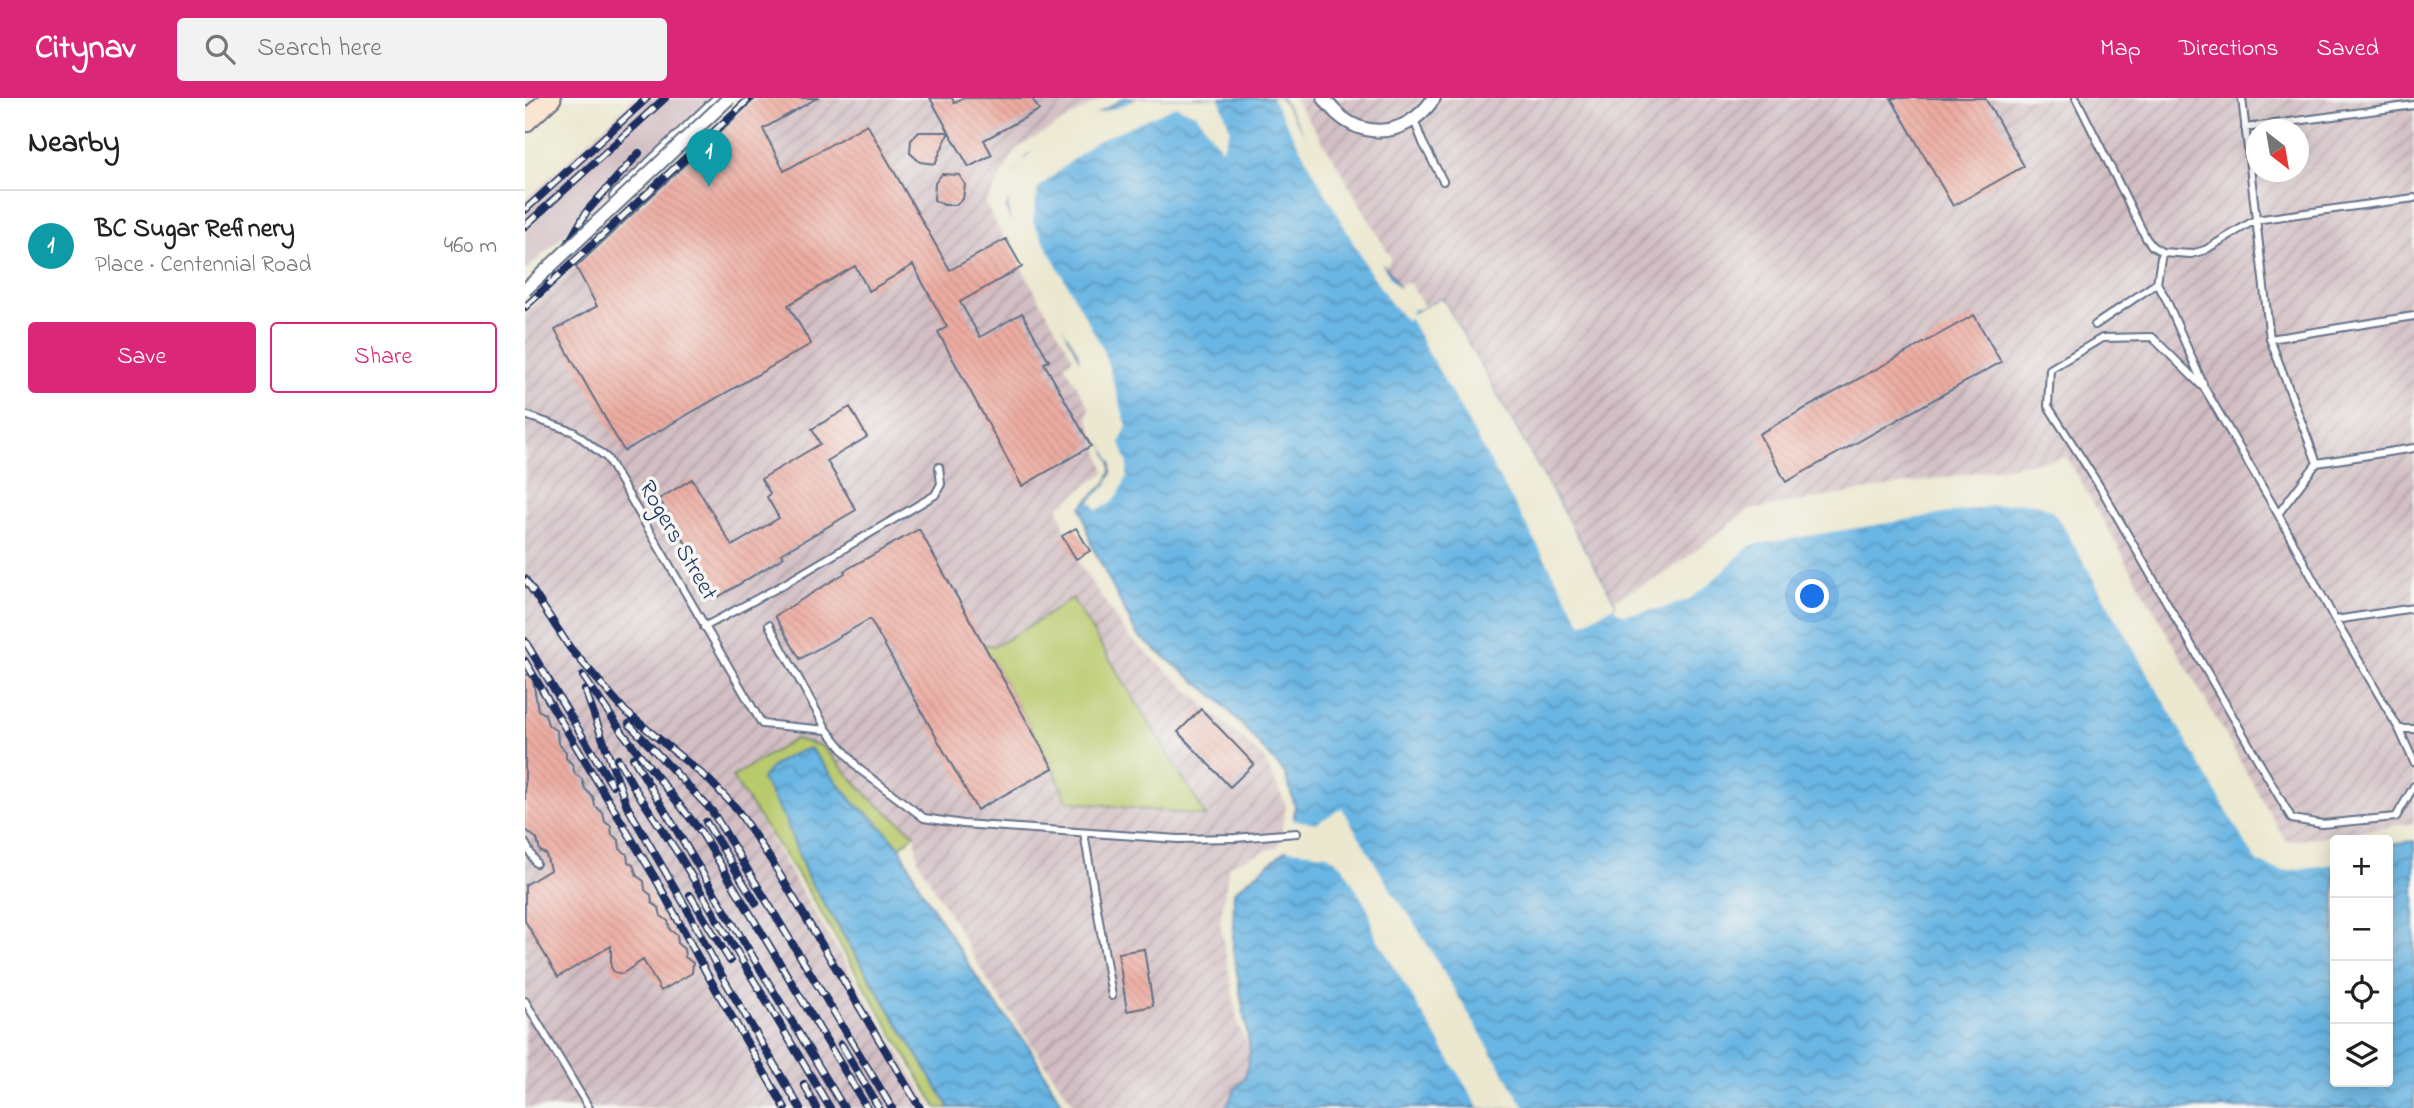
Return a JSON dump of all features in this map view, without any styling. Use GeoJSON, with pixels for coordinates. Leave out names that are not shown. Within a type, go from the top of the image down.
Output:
{"type":"FeatureCollection","features":[{"type":"Feature","properties":{"kind":"main road"},"geometry":{"type":"LineString","coordinates":[[525,122],[551,98]]}},
{"type":"Feature","properties":{"kind":"street"},"geometry":{"type":"LineString","coordinates":[[525,287],[720,98]]}},
{"type":"Feature","properties":{"kind":"street"},"geometry":{"type":"LineString","coordinates":[[525,287],[729,98]]}},
{"type":"Feature","properties":{"kind":"street"},"geometry":{"type":"LineString","coordinates":[[1324,98],[1349,124],[1366,130],[1383,131],[1414,120],[1434,98]]}},
{"type":"Feature","properties":{"kind":"lane"},"geometry":{"type":"LineString","coordinates":[[2076,98],[2146,238],[2162,252],[2191,254],[2205,250],[2255,220],[2414,198]]}},
{"type":"Feature","properties":{"kind":"lane"},"geometry":{"type":"LineString","coordinates":[[2240,100],[2270,339],[2317,463]]}},
{"type":"Feature","properties":{"kind":"lane"},"geometry":{"type":"LineString","coordinates":[[2245,128],[2414,104]]}},
{"type":"Feature","properties":{"kind":"lane"},"geometry":{"type":"LineString","coordinates":[[1414,120],[1443,181]]}},
{"type":"Feature","properties":{"kind":"lane"},"geometry":{"type":"LineString","coordinates":[[2162,252],[2157,284],[2167,299],[2205,389],[2399,729],[2414,762]]}},
{"type":"Feature","properties":{"kind":"lane"},"geometry":{"type":"LineString","coordinates":[[2095,325],[2157,284]]}},
{"type":"Feature","properties":{"kind":"lane"},"geometry":{"type":"LineString","coordinates":[[2270,339],[2414,316]]}},
{"type":"Feature","properties":{"kind":"lane"},"geometry":{"type":"LineString","coordinates":[[2205,389],[2152,337],[2102,338],[2049,369],[2048,405],[2100,487],[2292,819],[2322,824],[2396,817],[2414,786]]}},
{"type":"Feature","properties":{"kind":"lane","name":"Rogers Street"},"geometry":{"type":"LineString","coordinates":[[525,415],[575,432],[607,458],[762,724],[827,730]]}},
{"type":"Feature","properties":{"kind":"lane"},"geometry":{"type":"LineString","coordinates":[[2278,514],[2317,463],[2414,449]]}},
{"type":"Feature","properties":{"kind":"lane"},"geometry":{"type":"LineString","coordinates":[[704,627],[779,587],[935,495],[941,484],[939,467]]}},
{"type":"Feature","properties":{"kind":"lane"},"geometry":{"type":"LineString","coordinates":[[2335,620],[2414,608]]}},
{"type":"Feature","properties":{"kind":"lane"},"geometry":{"type":"LineString","coordinates":[[769,625],[827,730],[859,769],[924,818],[963,824],[1178,839],[1297,833]]}},
{"type":"Feature","properties":{"kind":"lane"},"geometry":{"type":"LineString","coordinates":[[2399,729],[2414,729]]}},
{"type":"Feature","properties":{"kind":"lane"},"geometry":{"type":"LineString","coordinates":[[1084,832],[1112,996]]}},
{"type":"Feature","properties":{"kind":"lane"},"geometry":{"type":"LineString","coordinates":[[525,843],[536,863]]}},
{"type":"Feature","properties":{"kind":"lane"},"geometry":{"type":"LineString","coordinates":[[525,1001],[589,1108]]}},
{"type":"Feature","properties":{"kind":"shaded area"},"geometry":{"type":"Polygon","coordinates":[[[635,98],[711,98],[525,271],[525,201],[635,98]]]}},
{"type":"Feature","properties":{"kind":"shaded area"},"geometry":{"type":"Polygon","coordinates":[[[754,98],[1103,98],[1017,148],[985,204],[1073,358],[1064,364],[1089,407],[1088,417],[1105,472],[1058,507],[1068,539],[1081,567],[1129,637],[1264,759],[1286,805],[1278,846],[1229,865],[1220,922],[1238,1025],[1250,1050],[1245,1078],[1235,1089],[1226,1108],[1076,1108],[988,981],[918,860],[915,834],[870,798],[746,769],[733,777],[932,1108],[525,1108],[525,313],[754,98]]]}},
{"type":"Feature","properties":{"kind":"shaded area"},"geometry":{"type":"Polygon","coordinates":[[[1294,98],[2414,98],[2414,823],[2285,840],[2067,457],[1749,510],[1666,573],[1615,599],[1616,605],[1408,317],[1424,307],[1410,283],[1397,285],[1386,266],[1391,258],[1337,164],[1294,98]]]}},
{"type":"Feature","properties":{"kind":"green space"},"geometry":{"type":"Polygon","coordinates":[[[1072,598],[1206,816],[1067,801],[1053,768],[983,644],[995,646],[1072,598]]]}},
{"type":"Feature","properties":{"kind":"green space"},"geometry":{"type":"Polygon","coordinates":[[[795,739],[822,746],[870,798],[915,834],[900,847],[874,819],[855,804],[762,779],[785,819],[807,876],[950,1108],[937,1108],[803,883],[732,777],[795,739]]]}},
{"type":"Feature","properties":{"kind":"water"},"geometry":{"type":"Polygon","coordinates":[[[1124,98],[1281,98],[1378,262],[1392,276],[1406,308],[1418,311],[1442,298],[1616,605],[1676,594],[1706,576],[1743,539],[2048,489],[2277,855],[2330,850],[2330,1087],[2393,1087],[2393,843],[2414,841],[2414,1108],[1226,1108],[1235,1089],[1245,1078],[1250,1050],[1233,949],[1234,892],[1291,846],[1295,806],[1285,773],[1219,700],[1137,635],[1091,544],[1081,507],[1106,483],[1111,472],[1111,462],[1100,437],[1083,365],[1013,227],[1007,209],[1014,175],[1026,156],[1124,98]]]}},
{"type":"Feature","properties":{"kind":"water"},"geometry":{"type":"Polygon","coordinates":[[[810,748],[855,804],[874,819],[900,847],[921,889],[983,987],[1029,1047],[1064,1108],[950,1108],[807,876],[785,819],[762,779],[777,763],[810,748]]]}},
{"type":"Feature","properties":{"kind":"pier"},"geometry":{"type":"Polygon","coordinates":[[[1136,98],[1219,98],[1230,129],[1222,150],[1197,115],[1176,106],[1095,142],[1038,188],[1033,222],[1103,349],[1127,426],[1120,442],[1127,462],[1127,476],[1118,496],[1110,504],[1097,510],[1090,501],[1105,487],[1112,474],[1112,463],[1097,434],[1078,351],[1049,306],[1011,230],[1008,196],[1012,177],[1022,160],[1037,147],[1085,117],[1122,106],[1136,98]]]}},
{"type":"Feature","properties":{"kind":"pier"},"geometry":{"type":"Polygon","coordinates":[[[1272,98],[1280,98],[1326,166],[1392,281],[1405,294],[1409,305],[1415,307],[1410,315],[1442,298],[1616,605],[1582,624],[1409,318],[1406,321],[1390,302],[1368,269],[1272,98]]]}},
{"type":"Feature","properties":{"kind":"pier"},"geometry":{"type":"Polygon","coordinates":[[[2049,486],[2071,510],[2276,850],[2283,853],[2330,848],[2330,865],[2284,871],[2258,862],[2061,523],[2052,511],[2040,505],[2018,502],[1751,545],[1688,600],[1661,609],[1623,614],[1614,609],[1619,601],[1663,590],[1674,589],[1676,592],[1703,575],[1703,569],[1740,536],[1774,523],[2049,486]]]}},
{"type":"Feature","properties":{"kind":"pier"},"geometry":{"type":"Polygon","coordinates":[[[1342,808],[1525,1108],[1479,1108],[1375,935],[1369,911],[1342,865],[1326,854],[1281,849],[1287,844],[1290,820],[1317,823],[1342,808]]]}},
{"type":"Feature","properties":{"kind":"building"},"geometry":{"type":"Polygon","coordinates":[[[756,98],[817,98],[763,129],[784,171],[867,124],[950,270],[1006,239],[1022,267],[960,302],[980,337],[1022,313],[1049,361],[1044,363],[1091,446],[1022,486],[938,332],[947,327],[913,265],[869,291],[855,266],[788,305],[811,344],[624,451],[555,330],[597,306],[576,267],[756,98]]]}},
{"type":"Feature","properties":{"kind":"building"},"geometry":{"type":"Polygon","coordinates":[[[930,98],[952,98],[954,103],[963,98],[1032,98],[1039,110],[984,140],[992,155],[969,167],[930,98]]]}},
{"type":"Feature","properties":{"kind":"building"},"geometry":{"type":"Polygon","coordinates":[[[1891,98],[1985,98],[2024,166],[1953,206],[1891,98]]]}},
{"type":"Feature","properties":{"kind":"building"},"geometry":{"type":"Polygon","coordinates":[[[919,132],[949,132],[935,164],[920,162],[910,153],[911,140],[919,132]]]}},
{"type":"Feature","properties":{"kind":"building"},"geometry":{"type":"Polygon","coordinates":[[[942,174],[959,175],[965,184],[963,199],[955,205],[944,205],[934,200],[935,183],[942,174]]]}},
{"type":"Feature","properties":{"kind":"building"},"geometry":{"type":"Polygon","coordinates":[[[1974,315],[2001,362],[1786,482],[1759,434],[1974,315]]]}},
{"type":"Feature","properties":{"kind":"building"},"geometry":{"type":"Polygon","coordinates":[[[850,407],[867,437],[827,461],[856,510],[781,554],[784,557],[718,597],[659,499],[692,479],[732,546],[779,518],[767,497],[770,493],[761,479],[820,444],[812,429],[850,407]]]}},
{"type":"Feature","properties":{"kind":"building"},"geometry":{"type":"Polygon","coordinates":[[[1076,528],[1090,551],[1076,559],[1062,536],[1076,528]]]}},
{"type":"Feature","properties":{"kind":"building"},"geometry":{"type":"Polygon","coordinates":[[[919,529],[1053,768],[977,810],[870,619],[800,659],[775,616],[845,573],[844,571],[919,529]]]}},
{"type":"Feature","properties":{"kind":"building"},"geometry":{"type":"Polygon","coordinates":[[[532,674],[538,710],[545,714],[548,725],[557,731],[558,743],[566,752],[566,758],[572,764],[575,774],[582,779],[585,789],[593,797],[595,806],[603,813],[605,822],[611,826],[612,835],[619,840],[620,849],[627,854],[628,862],[633,865],[637,876],[644,881],[645,890],[651,895],[652,903],[668,921],[670,930],[677,935],[678,944],[684,949],[685,957],[693,963],[692,973],[661,991],[643,960],[622,974],[614,972],[611,967],[611,946],[558,977],[525,921],[525,885],[550,870],[546,854],[540,851],[537,839],[525,829],[525,675],[532,674]]]}},
{"type":"Feature","properties":{"kind":"building"},"geometry":{"type":"Polygon","coordinates":[[[1201,709],[1254,764],[1230,787],[1178,732],[1201,709]]]}},
{"type":"Feature","properties":{"kind":"building"},"geometry":{"type":"Polygon","coordinates":[[[1144,949],[1153,1006],[1127,1011],[1118,953],[1144,949]]]}},
{"type":"Feature","properties":{"kind":"railway"},"geometry":{"type":"LineString","coordinates":[[525,210],[647,98]]}},
{"type":"Feature","properties":{"kind":"railway"},"geometry":{"type":"LineString","coordinates":[[525,226],[665,98]]}},
{"type":"Feature","properties":{"kind":"railway"},"geometry":{"type":"LineString","coordinates":[[525,307],[750,98]]}},
{"type":"Feature","properties":{"kind":"railway"},"geometry":{"type":"LineString","coordinates":[[547,280],[587,211],[639,153]]}},
{"type":"Feature","properties":{"kind":"railway"},"geometry":{"type":"LineString","coordinates":[[525,579],[570,648],[625,711],[709,780],[736,808],[771,860],[920,1108]]}},
{"type":"Feature","properties":{"kind":"railway"},"geometry":{"type":"LineString","coordinates":[[525,641],[612,785]]}},
{"type":"Feature","properties":{"kind":"railway"},"geometry":{"type":"LineString","coordinates":[[525,661],[658,883],[785,1108]]}},
{"type":"Feature","properties":{"kind":"railway"},"geometry":{"type":"LineString","coordinates":[[583,676],[622,732],[701,832],[867,1108]]}},
{"type":"Feature","properties":{"kind":"railway"},"geometry":{"type":"LineString","coordinates":[[585,690],[627,806],[800,1108]]}},
{"type":"Feature","properties":{"kind":"railway"},"geometry":{"type":"LineString","coordinates":[[629,724],[712,811],[892,1108]]}},
{"type":"Feature","properties":{"kind":"railway"},"geometry":{"type":"LineString","coordinates":[[633,758],[844,1108]]}},
{"type":"Feature","properties":{"kind":"railway"},"geometry":{"type":"LineString","coordinates":[[618,759],[679,855],[830,1108]]}},
{"type":"Feature","properties":{"kind":"railway"},"geometry":{"type":"LineString","coordinates":[[706,822],[756,903]]}},
{"type":"Feature","properties":{"kind":"railway"},"geometry":{"type":"LineString","coordinates":[[690,895],[730,961]]}},
{"type":"Feature","properties":{"kind":"railway"},"geometry":{"type":"LineString","coordinates":[[841,1044],[879,1108]]}},
{"type":"Feature","properties":{"kind":"railway"},"geometry":{"type":"LineString","coordinates":[[804,1084],[816,1108]]}},
{"type":"Feature","properties":{"kind":"place","name":"BC Sugar Refinery"},"geometry":{"type":"Point","coordinates":[709,187]}}]}
